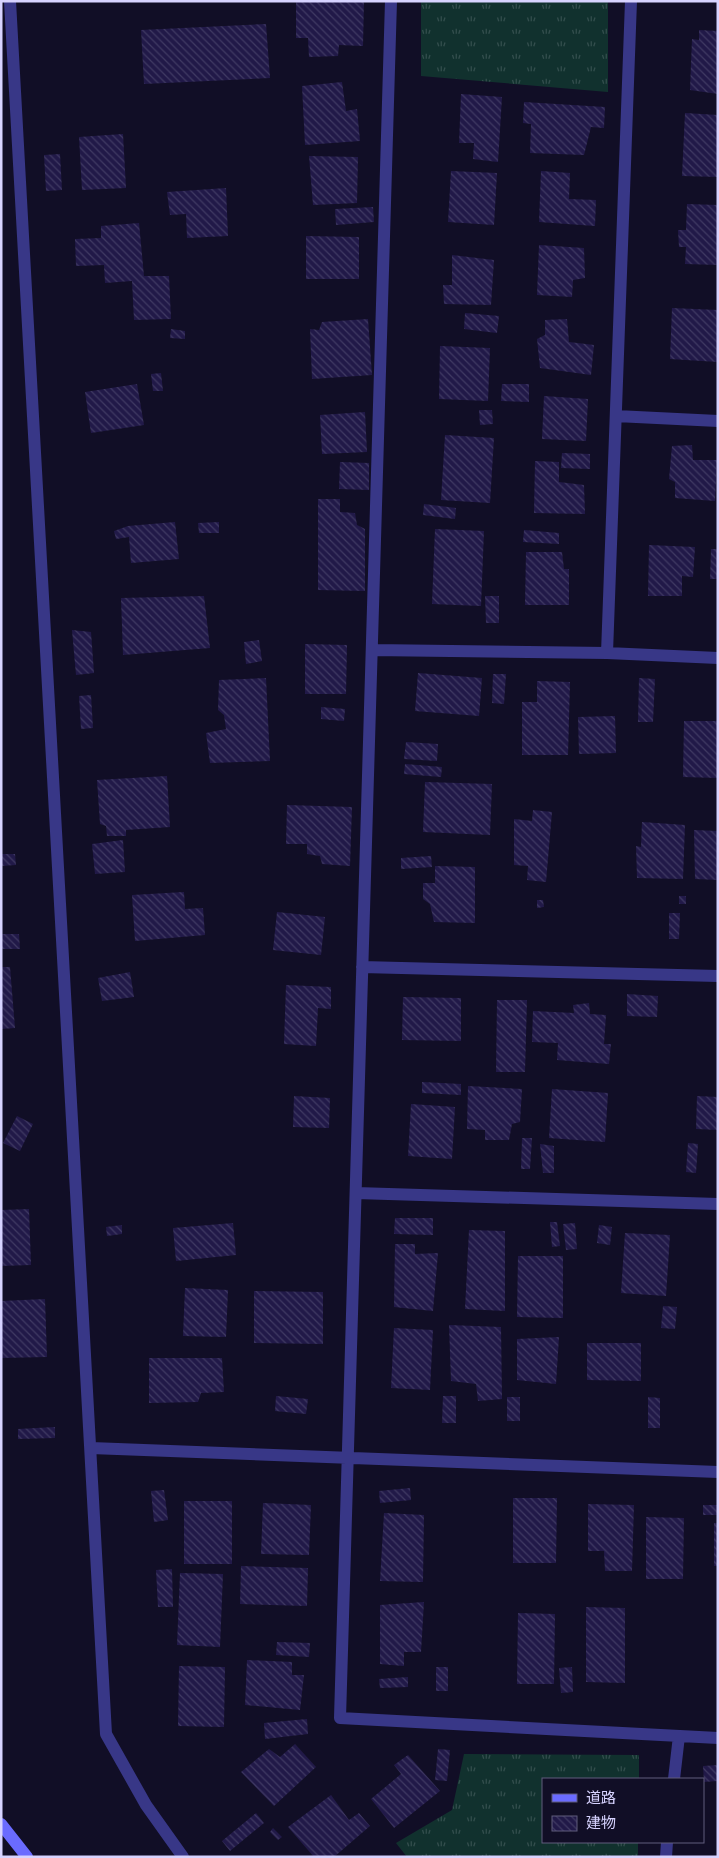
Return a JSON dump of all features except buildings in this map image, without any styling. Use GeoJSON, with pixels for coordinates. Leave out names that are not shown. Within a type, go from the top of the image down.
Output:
{"type":"FeatureCollection","features":[{"type":"Feature","properties":{"kind":"street"},"geometry":{"type":"LineString","coordinates":[[10,1],[106,1734],[146,1806],[183,1857]]}},
{"type":"Feature","properties":{"kind":"street"},"geometry":{"type":"LineString","coordinates":[[391,1],[340,1718],[718,1738]]}},
{"type":"Feature","properties":{"kind":"street"},"geometry":{"type":"LineString","coordinates":[[607,653],[631,1]]}},
{"type":"Feature","properties":{"kind":"street"},"geometry":{"type":"LineString","coordinates":[[616,416],[718,421]]}},
{"type":"Feature","properties":{"kind":"street"},"geometry":{"type":"LineString","coordinates":[[372,650],[607,653],[718,658]]}},
{"type":"Feature","properties":{"kind":"street"},"geometry":{"type":"LineString","coordinates":[[362,967],[718,976]]}},
{"type":"Feature","properties":{"kind":"street"},"geometry":{"type":"LineString","coordinates":[[356,1193],[718,1204]]}},
{"type":"Feature","properties":{"kind":"street"},"geometry":{"type":"LineString","coordinates":[[91,1448],[348,1456],[718,1472]]}},
{"type":"Feature","properties":{"kind":"street"},"geometry":{"type":"LineString","coordinates":[[674,1778],[679,1736]]}},
{"type":"Feature","properties":{"kind":"street"},"geometry":{"type":"LineString","coordinates":[[1,1824],[28,1857]]}},
{"type":"Feature","properties":{"kind":"street"},"geometry":{"type":"LineString","coordinates":[[666,1857],[668,1843]]}},
{"type":"Feature","properties":{"kind":"green space"},"geometry":{"type":"Polygon","coordinates":[[[421,1],[608,1],[608,92],[421,76],[421,1]]]}},
{"type":"Feature","properties":{"kind":"green space"},"geometry":{"type":"Polygon","coordinates":[[[464,1754],[639,1755],[639,1778],[542,1778],[542,1843],[638,1843],[638,1857],[407,1857],[396,1843],[452,1810],[464,1754]]]}}]}
